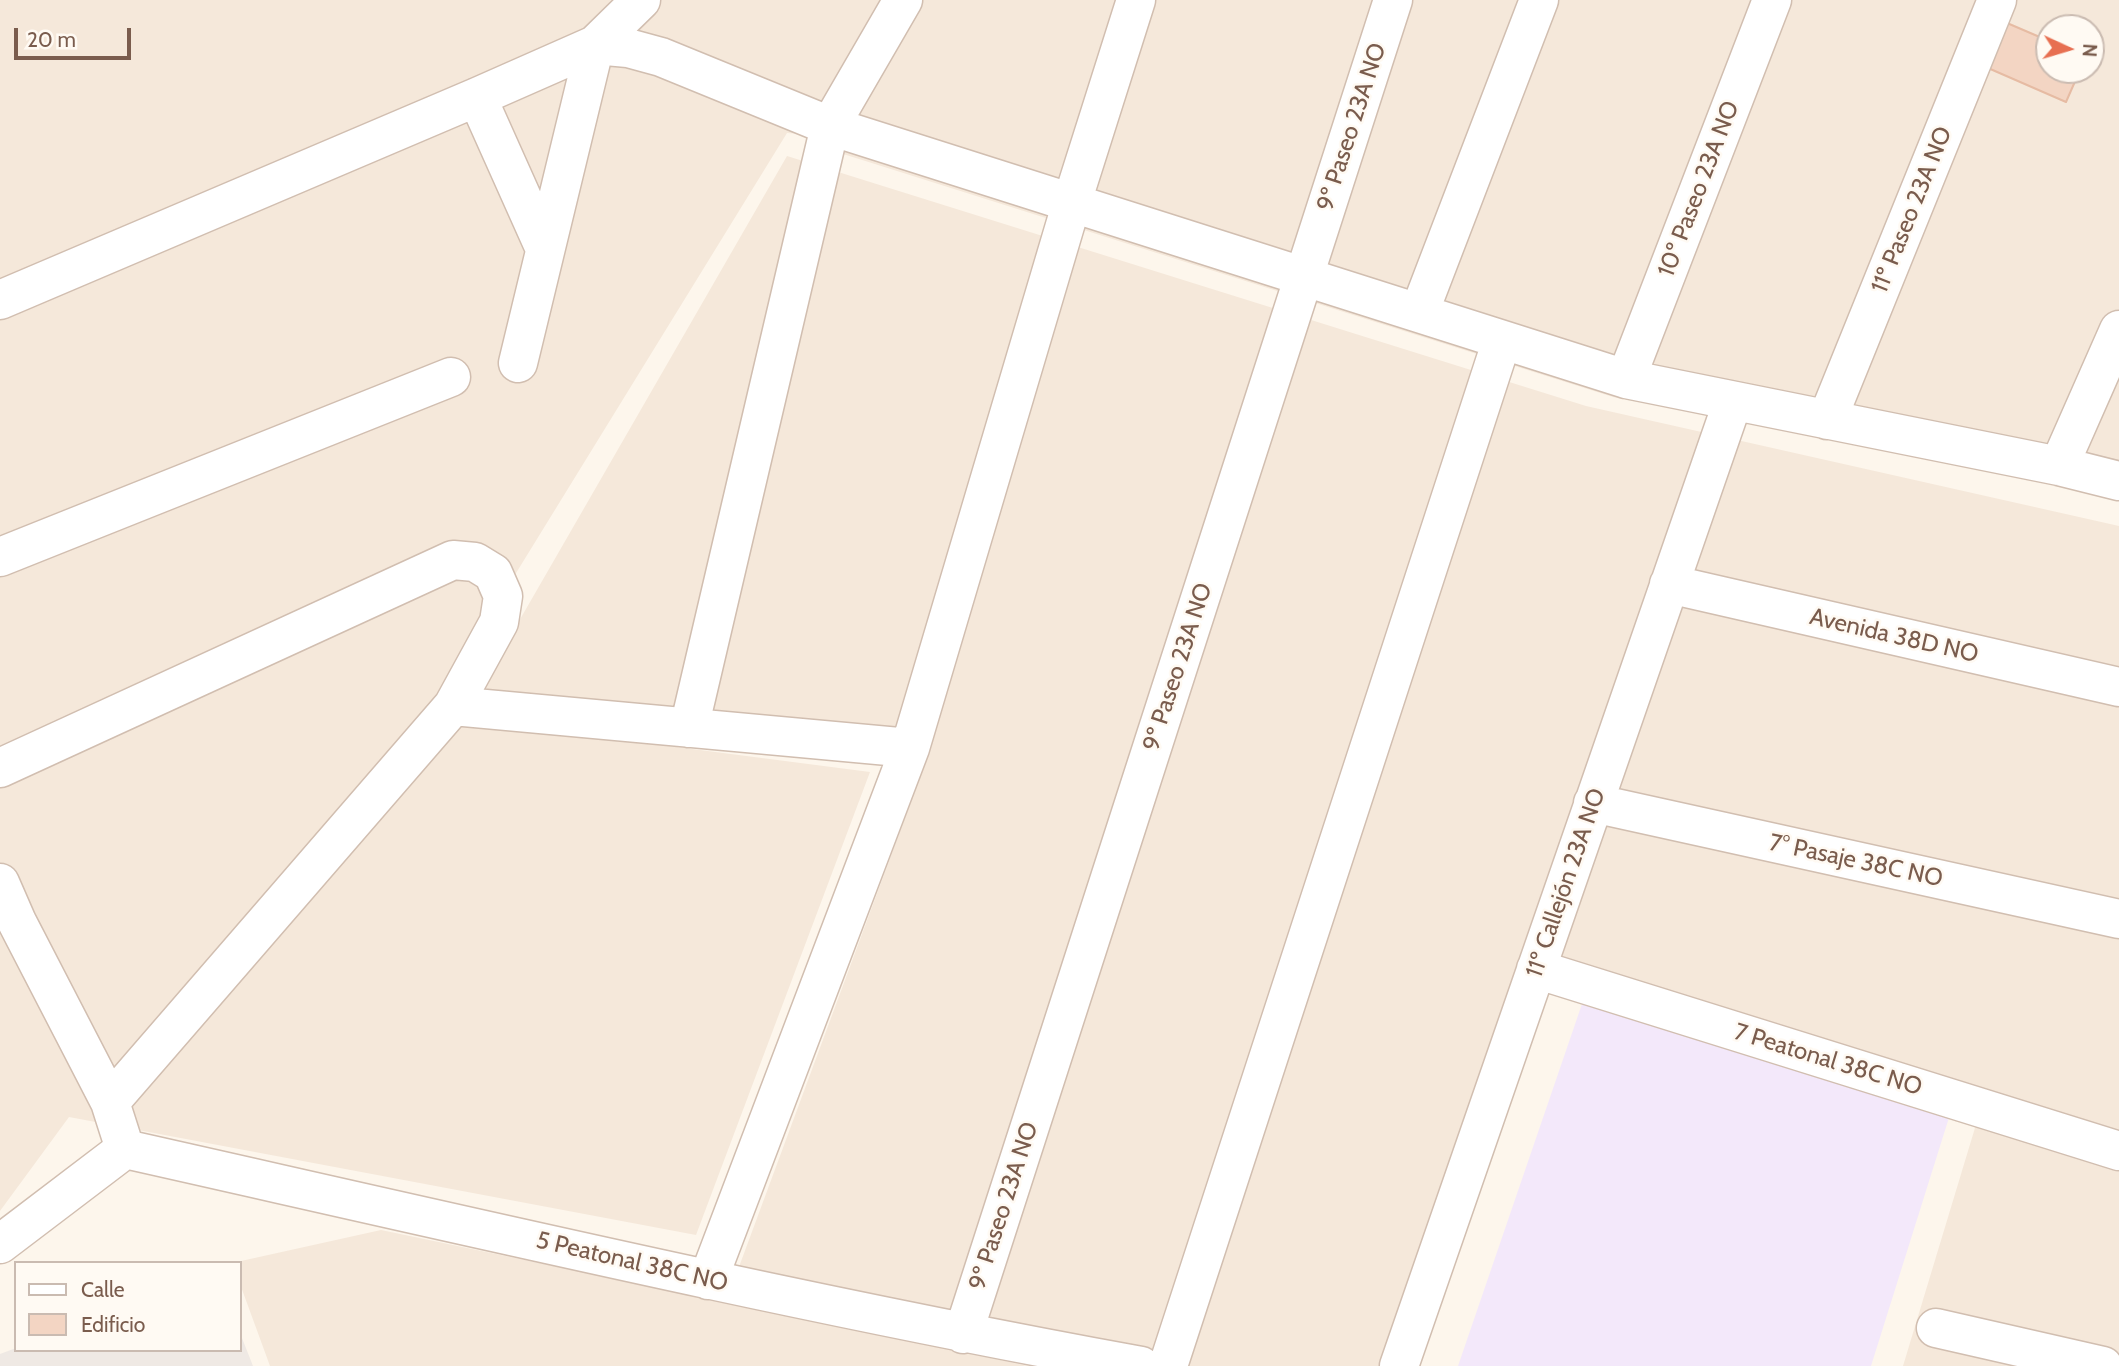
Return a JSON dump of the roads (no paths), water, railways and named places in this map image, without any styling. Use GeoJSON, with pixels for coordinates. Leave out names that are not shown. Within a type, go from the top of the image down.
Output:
{"type":"FeatureCollection","features":[{"type":"Feature","properties":{"kind":"street"},"geometry":{"type":"LineString","coordinates":[[0,300],[596,45],[641,0]]}},
{"type":"Feature","properties":{"kind":"street"},"geometry":{"type":"LineString","coordinates":[[689,728],[830,127],[903,0]]}},
{"type":"Feature","properties":{"kind":"street"},"geometry":{"type":"LineString","coordinates":[[708,1280],[910,748],[1072,202],[1136,0]]}},
{"type":"Feature","properties":{"kind":"street","name":"9º Paseo 23A NO"},"geometry":{"type":"LineString","coordinates":[[963,1334],[1393,0]]}},
{"type":"Feature","properties":{"kind":"street"},"geometry":{"type":"LineString","coordinates":[[1419,313],[1539,0]]}},
{"type":"Feature","properties":{"kind":"street","name":"10º Paseo 23A NO"},"geometry":{"type":"LineString","coordinates":[[1626,379],[1772,0]]}},
{"type":"Feature","properties":{"kind":"street","name":"11º Paseo 23A NO"},"geometry":{"type":"LineString","coordinates":[[1827,420],[1997,0]]}},
{"type":"Feature","properties":{"kind":"street"},"geometry":{"type":"LineString","coordinates":[[596,45],[628,48],[661,57],[830,127],[1626,379],[2059,466],[2119,481]]}},
{"type":"Feature","properties":{"kind":"street"},"geometry":{"type":"LineString","coordinates":[[518,363],[596,45]]}},
{"type":"Feature","properties":{"kind":"street"},"geometry":{"type":"LineString","coordinates":[[477,97],[545,249]]}},
{"type":"Feature","properties":{"kind":"street"},"geometry":{"type":"LineString","coordinates":[[2059,466],[2119,330]]}},
{"type":"Feature","properties":{"kind":"street"},"geometry":{"type":"LineString","coordinates":[[1168,1366],[1502,340]]}},
{"type":"Feature","properties":{"kind":"street"},"geometry":{"type":"LineString","coordinates":[[0,557],[451,377]]}},
{"type":"Feature","properties":{"kind":"street","name":"11º Callejón 23A NO"},"geometry":{"type":"LineString","coordinates":[[1399,1366],[1732,401]]}},
{"type":"Feature","properties":{"kind":"street"},"geometry":{"type":"LineString","coordinates":[[0,768],[453,560],[475,562],[493,573],[503,596],[499,622],[453,706],[110,1102]]}},
{"type":"Feature","properties":{"kind":"street","name":"Avenida 38D NO"},"geometry":{"type":"LineString","coordinates":[[1669,584],[2119,687]]}},
{"type":"Feature","properties":{"kind":"street"},"geometry":{"type":"LineString","coordinates":[[453,706],[910,748]]}},
{"type":"Feature","properties":{"kind":"street","name":"7° Pasaje 38C NO"},"geometry":{"type":"LineString","coordinates":[[1593,803],[2119,919]]}},
{"type":"Feature","properties":{"kind":"street"},"geometry":{"type":"LineString","coordinates":[[0,883],[8,928],[110,1102],[125,1149],[0,1244]]}},
{"type":"Feature","properties":{"kind":"street","name":"7 Peatonal 38C NO"},"geometry":{"type":"LineString","coordinates":[[1536,969],[2119,1151]]}},
{"type":"Feature","properties":{"kind":"street","name":"5 Peatonal 38C NO"},"geometry":{"type":"LineString","coordinates":[[125,1149],[708,1280],[963,1334],[1141,1366]]}},
{"type":"Feature","properties":{"kind":"street"},"geometry":{"type":"LineString","coordinates":[[1936,1328],[2103,1366]]}}]}
